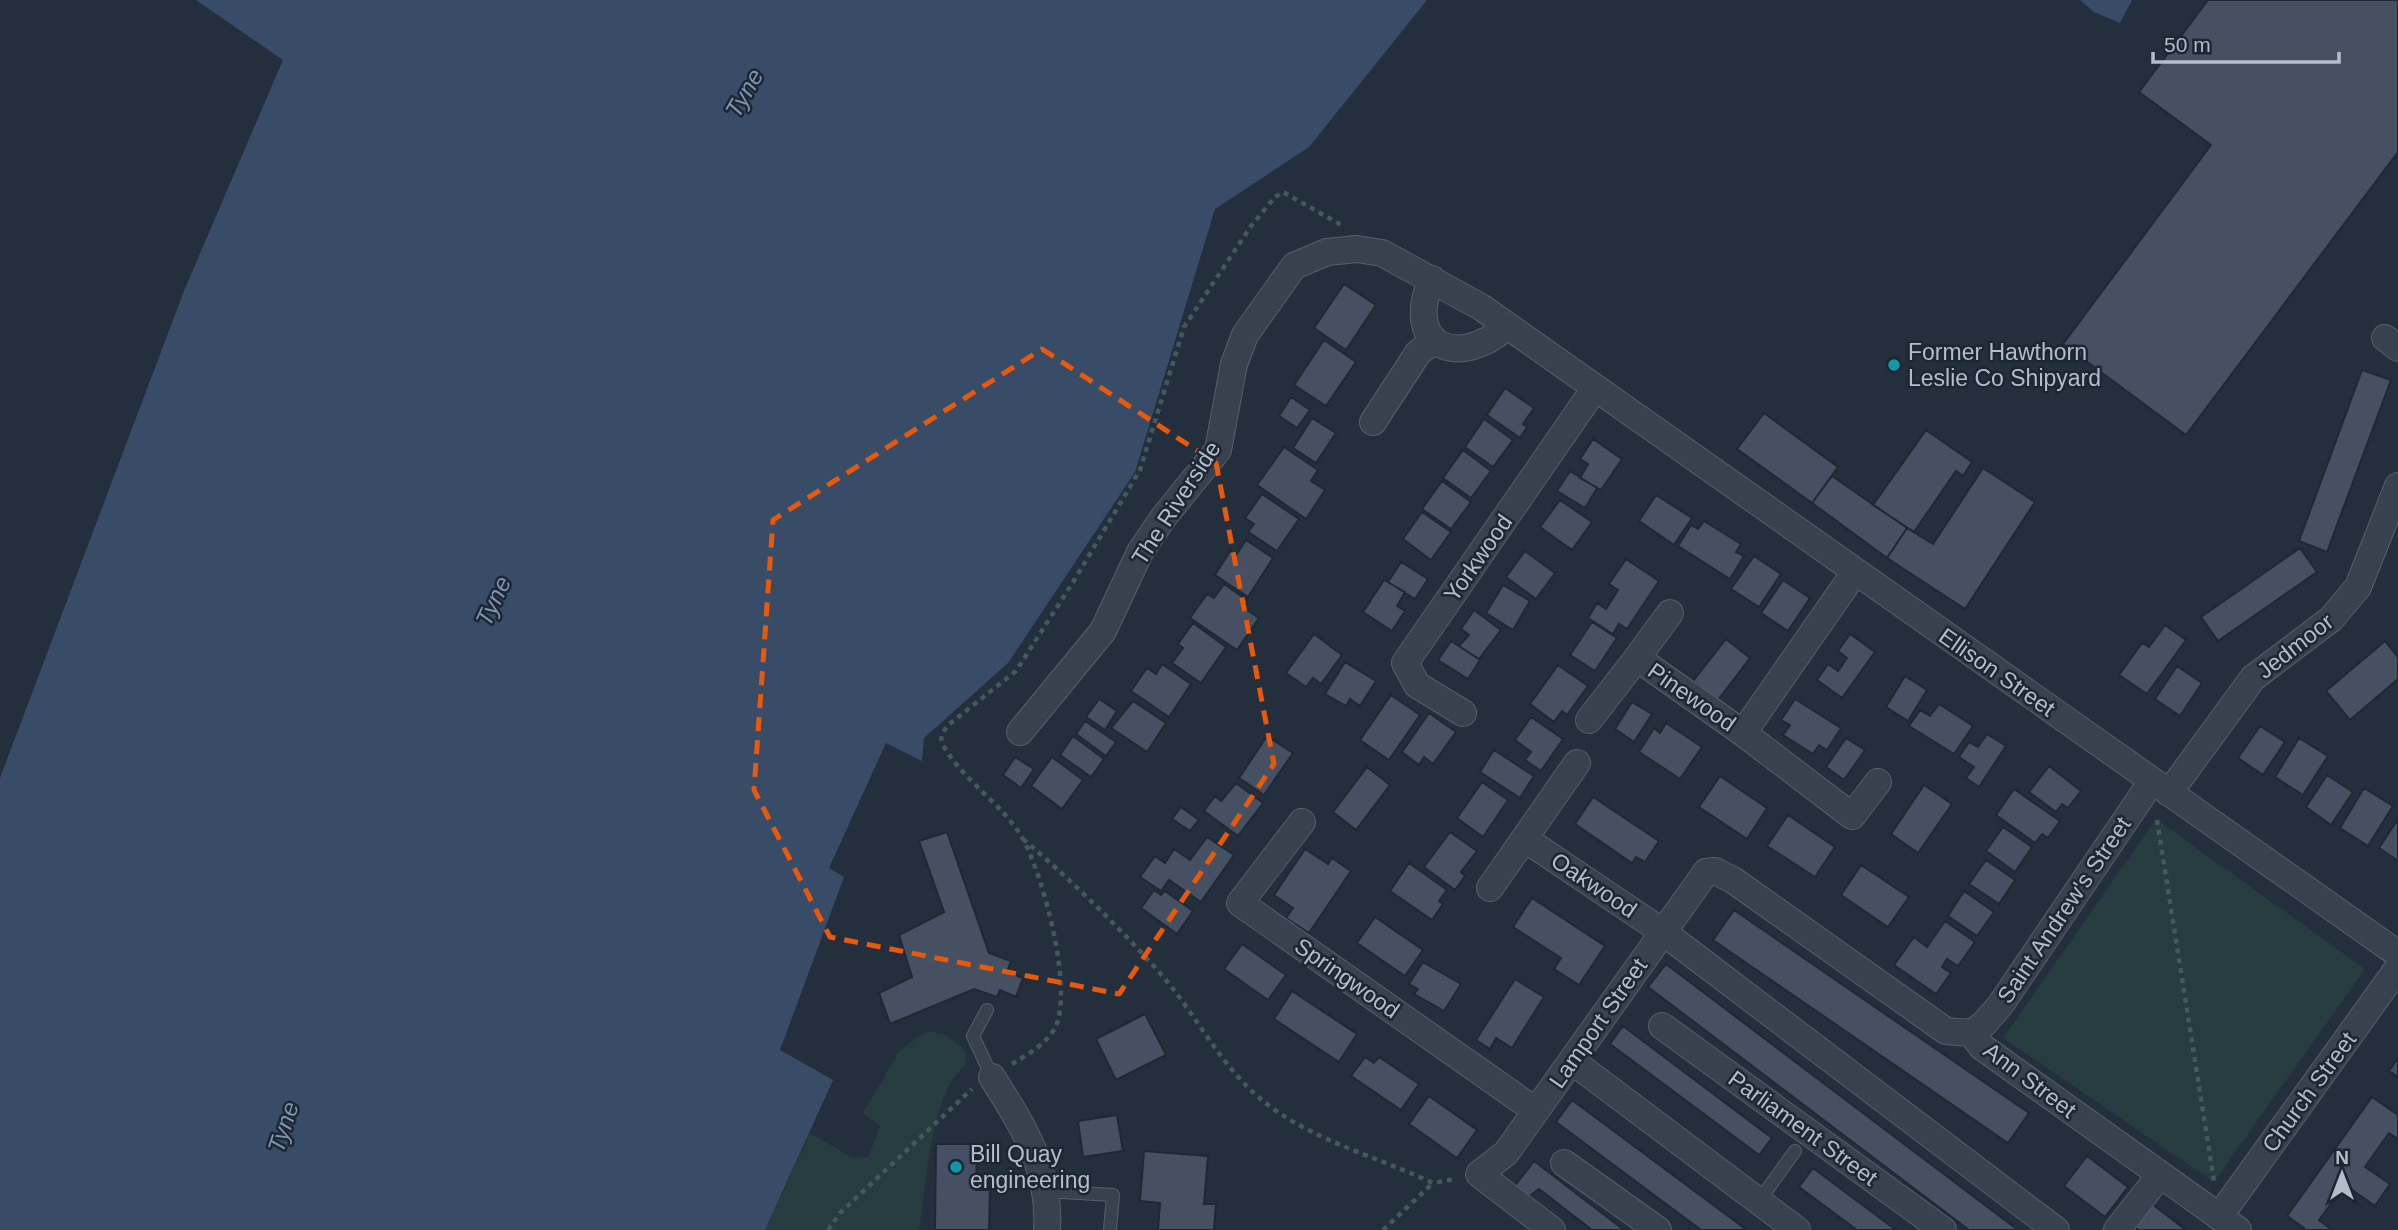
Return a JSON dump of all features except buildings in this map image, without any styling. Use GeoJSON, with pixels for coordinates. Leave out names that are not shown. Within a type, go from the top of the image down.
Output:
{"type":"FeatureCollection","features":[{"type":"Feature","properties":{"kind":"street","name":"The Riverside"},"geometry":{"type":"LineString","coordinates":[[1020,732],[1103,631],[1140,552],[1163,518],[1218,450],[1234,364],[1245,335],[1294,266],[1327,252],[1357,249],[1382,253],[1481,307],[1595,388]]}},
{"type":"Feature","properties":{"kind":"street"},"geometry":{"type":"LineString","coordinates":[[1432,279],[1421,313],[1426,331],[1433,341],[1456,348],[1475,348],[1493,339],[1506,327]]}},
{"type":"Feature","properties":{"kind":"street"},"geometry":{"type":"LineString","coordinates":[[1373,422],[1418,354],[1433,341]]}},
{"type":"Feature","properties":{"kind":"street","name":"Ellison Street"},"geometry":{"type":"LineString","coordinates":[[1595,388],[2398,954]]}},
{"type":"Feature","properties":{"kind":"street","name":"Yorkwood"},"geometry":{"type":"LineString","coordinates":[[1463,713],[1417,685],[1405,663],[1595,388]]}},
{"type":"Feature","properties":{"kind":"street","name":"Jedmoor"},"geometry":{"type":"LineString","coordinates":[[2161,787],[2253,678],[2331,619],[2358,587],[2398,486]]}},
{"type":"Feature","properties":{"kind":"street","name":"Pinewood"},"geometry":{"type":"LineString","coordinates":[[1743,733],[1855,572]]}},
{"type":"Feature","properties":{"kind":"street"},"geometry":{"type":"LineString","coordinates":[[1637,658],[1670,613]]}},
{"type":"Feature","properties":{"kind":"street","name":"Pinewood"},"geometry":{"type":"LineString","coordinates":[[1589,720],[1637,658],[1743,733],[1852,816],[1878,782]]}},
{"type":"Feature","properties":{"kind":"street"},"geometry":{"type":"LineString","coordinates":[[1490,888],[1577,763]]}},
{"type":"Feature","properties":{"kind":"street","name":"Saint Andrew's Street"},"geometry":{"type":"LineString","coordinates":[[1971,1033],[1984,1024],[2001,1004],[2161,787]]}},
{"type":"Feature","properties":{"kind":"street","name":"Springwood"},"geometry":{"type":"LineString","coordinates":[[1302,822],[1240,903],[1536,1111]]}},
{"type":"Feature","properties":{"kind":"street","name":"Oakwood"},"geometry":{"type":"LineString","coordinates":[[1525,839],[1663,932],[2056,1230]]}},
{"type":"Feature","properties":{"kind":"street","name":"Ann Street"},"geometry":{"type":"LineString","coordinates":[[1715,871],[1733,880],[1946,1031],[1971,1033],[1982,1047],[2228,1223]]}},
{"type":"Feature","properties":{"kind":"street","name":"Lamport Street"},"geometry":{"type":"LineString","coordinates":[[1479,1174],[1506,1153],[1706,872],[1715,871]]}},
{"type":"Feature","properties":{"kind":"street","name":"Church Street"},"geometry":{"type":"LineString","coordinates":[[2228,1223],[2398,968]]}},
{"type":"Feature","properties":{"kind":"street","name":"Parliament Street"},"geometry":{"type":"LineString","coordinates":[[1662,1026],[1943,1230]]}},
{"type":"Feature","properties":{"kind":"street"},"geometry":{"type":"LineString","coordinates":[[1572,1061],[1797,1230]]}},
{"type":"Feature","properties":{"kind":"street"},"geometry":{"type":"LineString","coordinates":[[992,1077],[1031,1139],[1048,1205],[1046,1230]]}},
{"type":"Feature","properties":{"kind":"street"},"geometry":{"type":"LineString","coordinates":[[1564,1163],[1658,1230]]}},
{"type":"Feature","properties":{"kind":"street"},"geometry":{"type":"LineString","coordinates":[[1479,1174],[1552,1230]]}},
{"type":"Feature","properties":{"kind":"street"},"geometry":{"type":"LineString","coordinates":[[2117,1230],[2160,1175]]}},
{"type":"Feature","properties":{"kind":"lane"},"geometry":{"type":"LineString","coordinates":[[987,1010],[973,1036],[992,1077]]}},
{"type":"Feature","properties":{"kind":"lane"},"geometry":{"type":"LineString","coordinates":[[1759,1201],[1796,1150]]}},
{"type":"Feature","properties":{"kind":"lane"},"geometry":{"type":"LineString","coordinates":[[1045,1191],[1113,1195],[1110,1230]]}},
{"type":"Feature","properties":{"kind":"path"},"geometry":{"type":"LineString","coordinates":[[2161,787],[2228,1223]]}},
{"type":"Feature","properties":{"kind":"path"},"geometry":{"type":"LineString","coordinates":[[1023,838],[1068,877],[1160,972],[1230,1066],[1262,1100],[1304,1126],[1433,1183]]}},
{"type":"Feature","properties":{"kind":"path"},"geometry":{"type":"LineString","coordinates":[[1383,1230],[1433,1183],[1479,1174]]}},
{"type":"Feature","properties":{"kind":"highlighted area"},"geometry":{"type":"Polygon","coordinates":[[[1042,349],[1216,463],[1274,764],[1119,994],[830,937],[754,790],[773,520],[1042,349]]]}},
{"type":"Feature","properties":{"kind":"green space"},"geometry":{"type":"Polygon","coordinates":[[[2156,819],[2365,969],[2214,1182],[2003,1038],[2156,819]]]}},
{"type":"Feature","properties":{"kind":"green space"},"geometry":{"type":"Polygon","coordinates":[[[927,1031],[946,1035],[965,1050],[966,1065],[954,1077],[938,1116],[928,1164],[920,1227],[917,1230],[765,1230],[810,1133],[851,1157],[868,1158],[880,1126],[863,1113],[899,1051],[927,1031]]]}},
{"type":"Feature","properties":{"kind":"water","name":"Tyne"},"geometry":{"type":"Polygon","coordinates":[[[196,0],[1427,0],[1309,147],[1215,209],[1135,472],[1008,663],[924,738],[922,761],[886,743],[829,868],[844,877],[780,1050],[833,1080],[765,1230],[0,1230],[0,778],[184,291],[283,60],[196,0]]]}},
{"type":"Feature","properties":{"kind":"water"},"geometry":{"type":"Polygon","coordinates":[[[2080,0],[2132,0],[2120,23],[2094,12],[2080,0]]]}},
{"type":"Feature","properties":{"kind":"place","name":"Former Hawthorn Leslie Co Shipyard"},"geometry":{"type":"Point","coordinates":[1894,365]}},
{"type":"Feature","properties":{"kind":"place","name":"Bill Quay engineering"},"geometry":{"type":"Point","coordinates":[956,1167]}}]}
